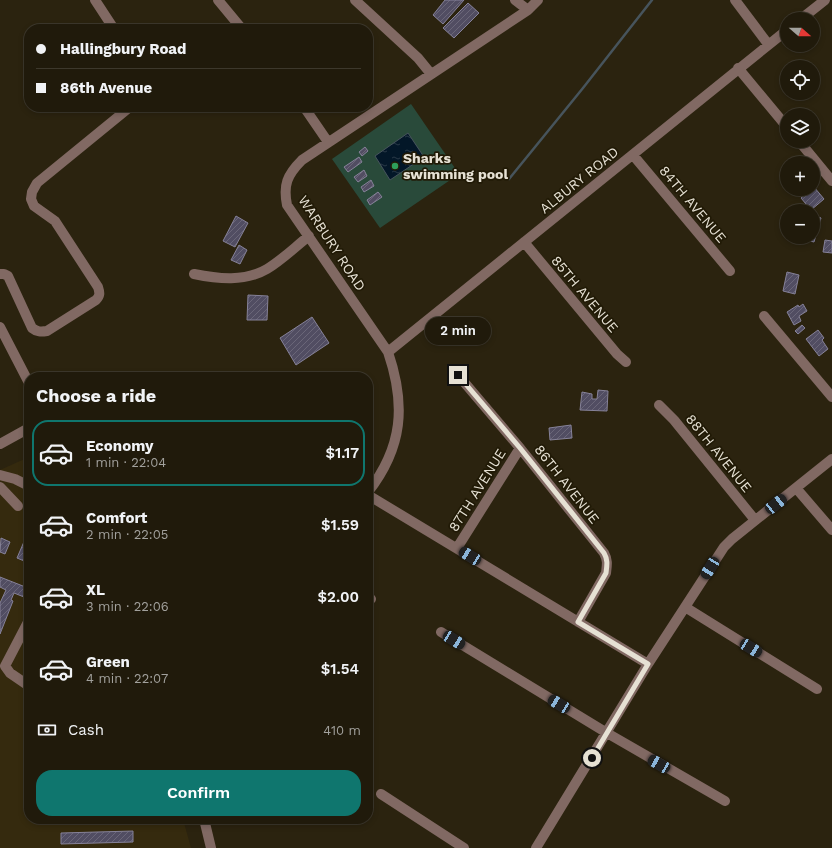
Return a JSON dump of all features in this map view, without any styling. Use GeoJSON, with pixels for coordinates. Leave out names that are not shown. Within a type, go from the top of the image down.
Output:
{"type":"FeatureCollection","features":[{"type":"Feature","properties":{"kind":"street"},"geometry":{"type":"LineString","coordinates":[[95,0],[111,24]]}},
{"type":"Feature","properties":{"kind":"street"},"geometry":{"type":"LineString","coordinates":[[218,0],[238,24]]}},
{"type":"Feature","properties":{"kind":"street"},"geometry":{"type":"LineString","coordinates":[[355,0],[418,58],[431,74]]}},
{"type":"Feature","properties":{"kind":"street"},"geometry":{"type":"LineString","coordinates":[[515,0],[528,10]]}},
{"type":"Feature","properties":{"kind":"street","name":"WARBURY ROAD"},"geometry":{"type":"LineString","coordinates":[[373,487],[390,455],[399,424],[398,388],[393,366],[388,352],[288,206],[285,195],[285,185],[294,168],[302,160],[528,10],[538,0]]}},
{"type":"Feature","properties":{"kind":"street"},"geometry":{"type":"LineString","coordinates":[[735,0],[768,44]]}},
{"type":"Feature","properties":{"kind":"street"},"geometry":{"type":"LineString","coordinates":[[810,12],[825,0]]}},
{"type":"Feature","properties":{"kind":"street","name":"ALBURY ROAD"},"geometry":{"type":"LineString","coordinates":[[388,352],[780,35]]}},
{"type":"Feature","properties":{"kind":"street"},"geometry":{"type":"LineString","coordinates":[[738,68],[780,119]]}},
{"type":"Feature","properties":{"kind":"street"},"geometry":{"type":"LineString","coordinates":[[0,274],[8,276],[32,328],[36,331],[47,331],[99,297],[100,292],[98,288],[55,221],[34,206],[31,200],[32,192],[37,183],[124,112]]}},
{"type":"Feature","properties":{"kind":"street"},"geometry":{"type":"LineString","coordinates":[[307,112],[328,142]]}},
{"type":"Feature","properties":{"kind":"street"},"geometry":{"type":"LineString","coordinates":[[805,148],[832,181]]}},
{"type":"Feature","properties":{"kind":"street","name":"84TH AVENUE"},"geometry":{"type":"LineString","coordinates":[[633,155],[730,271]]}},
{"type":"Feature","properties":{"kind":"street"},"geometry":{"type":"LineString","coordinates":[[194,274],[214,278],[239,279],[252,275],[266,269],[309,236]]}},
{"type":"Feature","properties":{"kind":"street","name":"85TH AVENUE"},"geometry":{"type":"LineString","coordinates":[[524,242],[617,354],[626,362]]}},
{"type":"Feature","properties":{"kind":"street"},"geometry":{"type":"LineString","coordinates":[[764,316],[832,397]]}},
{"type":"Feature","properties":{"kind":"street"},"geometry":{"type":"LineString","coordinates":[[0,327],[24,373]]}},
{"type":"Feature","properties":{"kind":"street","name":"86TH AVENUE"},"geometry":{"type":"LineString","coordinates":[[458,375],[520,448],[607,558],[606,573],[578,622]]}},
{"type":"Feature","properties":{"kind":"street","name":"88TH AVENUE"},"geometry":{"type":"LineString","coordinates":[[659,405],[674,420],[755,520]]}},
{"type":"Feature","properties":{"kind":"street"},"geometry":{"type":"LineString","coordinates":[[0,444],[24,431]]}},
{"type":"Feature","properties":{"kind":"street","name":"87TH AVENUE"},"geometry":{"type":"LineString","coordinates":[[457,548],[520,448]]}},
{"type":"Feature","properties":{"kind":"street"},"geometry":{"type":"LineString","coordinates":[[536,848],[648,664],[724,547],[755,520],[832,459]]}},
{"type":"Feature","properties":{"kind":"street"},"geometry":{"type":"LineString","coordinates":[[0,475],[15,479],[24,484]]}},
{"type":"Feature","properties":{"kind":"street"},"geometry":{"type":"LineString","coordinates":[[0,487],[18,506]]}},
{"type":"Feature","properties":{"kind":"street"},"geometry":{"type":"LineString","coordinates":[[796,488],[832,530]]}},
{"type":"Feature","properties":{"kind":"street"},"geometry":{"type":"LineString","coordinates":[[373,497],[648,664]]}},
{"type":"Feature","properties":{"kind":"street"},"geometry":{"type":"LineString","coordinates":[[685,607],[817,689]]}},
{"type":"Feature","properties":{"kind":"street"},"geometry":{"type":"LineString","coordinates":[[24,630],[5,666],[10,673],[24,683]]}},
{"type":"Feature","properties":{"kind":"street"},"geometry":{"type":"LineString","coordinates":[[441,632],[607,733],[725,802]]}},
{"type":"Feature","properties":{"kind":"street"},"geometry":{"type":"LineString","coordinates":[[381,794],[464,848]]}},
{"type":"Feature","properties":{"kind":"street"},"geometry":{"type":"LineString","coordinates":[[205,824],[211,848]]}},
{"type":"Feature","properties":{"kind":"shaded area"},"geometry":{"type":"Polygon","coordinates":[[[24,459],[24,824],[184,824],[191,848],[0,848],[0,470],[24,459]]]}},
{"type":"Feature","properties":{"kind":"green space","name":"Sharks swimming pool"},"geometry":{"type":"Polygon","coordinates":[[[411,104],[459,174],[380,228],[332,159],[411,104]]]}},
{"type":"Feature","properties":{"kind":"water"},"geometry":{"type":"Polygon","coordinates":[[[408,133],[424,157],[390,180],[375,156],[408,133]]]}},
{"type":"Feature","properties":{"kind":"building"},"geometry":{"type":"Polygon","coordinates":[[[445,0],[464,0],[443,24],[433,15],[445,0]]]}},
{"type":"Feature","properties":{"kind":"building"},"geometry":{"type":"Polygon","coordinates":[[[468,3],[479,13],[454,38],[443,28],[468,3]]]}},
{"type":"Feature","properties":{"kind":"building"},"geometry":{"type":"Polygon","coordinates":[[[365,147],[368,151],[362,156],[359,152],[365,147]]]}},
{"type":"Feature","properties":{"kind":"building"},"geometry":{"type":"Polygon","coordinates":[[[359,157],[362,162],[348,172],[344,167],[359,157]]]}},
{"type":"Feature","properties":{"kind":"building"},"geometry":{"type":"Polygon","coordinates":[[[364,170],[367,176],[358,182],[354,177],[364,170]]]}},
{"type":"Feature","properties":{"kind":"building"},"geometry":{"type":"Polygon","coordinates":[[[371,180],[374,186],[364,192],[361,187],[371,180]]]}},
{"type":"Feature","properties":{"kind":"building"},"geometry":{"type":"Polygon","coordinates":[[[378,192],[382,197],[370,205],[367,200],[378,192]]]}},
{"type":"Feature","properties":{"kind":"building"},"geometry":{"type":"Polygon","coordinates":[[[820,194],[824,199],[818,204],[806,204],[801,198],[803,196],[820,196],[820,194]]]}},
{"type":"Feature","properties":{"kind":"building"},"geometry":{"type":"Polygon","coordinates":[[[236,216],[248,223],[235,247],[223,241],[236,216]]]}},
{"type":"Feature","properties":{"kind":"building"},"geometry":{"type":"Polygon","coordinates":[[[825,240],[832,241],[832,253],[823,252],[825,240]]]}},
{"type":"Feature","properties":{"kind":"building"},"geometry":{"type":"Polygon","coordinates":[[[239,245],[247,250],[240,264],[231,260],[239,245]]]}},
{"type":"Feature","properties":{"kind":"building"},"geometry":{"type":"Polygon","coordinates":[[[787,272],[799,275],[795,294],[783,291],[787,272]]]}},
{"type":"Feature","properties":{"kind":"building"},"geometry":{"type":"Polygon","coordinates":[[[248,295],[268,296],[267,320],[247,320],[248,295]]]}},
{"type":"Feature","properties":{"kind":"building"},"geometry":{"type":"Polygon","coordinates":[[[803,304],[807,311],[799,316],[801,321],[794,325],[787,312],[798,305],[799,307],[803,304]]]}},
{"type":"Feature","properties":{"kind":"building"},"geometry":{"type":"Polygon","coordinates":[[[312,317],[329,343],[296,365],[280,338],[312,317]]]}},
{"type":"Feature","properties":{"kind":"building"},"geometry":{"type":"Polygon","coordinates":[[[802,325],[805,328],[798,334],[795,331],[802,325]]]}},
{"type":"Feature","properties":{"kind":"building"},"geometry":{"type":"Polygon","coordinates":[[[818,330],[824,338],[822,340],[828,349],[819,356],[806,339],[818,330]]]}},
{"type":"Feature","properties":{"kind":"building"},"geometry":{"type":"Polygon","coordinates":[[[598,390],[608,391],[607,411],[580,410],[582,392],[592,394],[592,399],[597,399],[598,390]]]}},
{"type":"Feature","properties":{"kind":"building"},"geometry":{"type":"Polygon","coordinates":[[[571,425],[572,438],[550,440],[549,428],[571,425]]]}},
{"type":"Feature","properties":{"kind":"building"},"geometry":{"type":"Polygon","coordinates":[[[1,538],[10,542],[5,554],[0,552],[1,538]]]}},
{"type":"Feature","properties":{"kind":"building"},"geometry":{"type":"Polygon","coordinates":[[[24,542],[24,561],[17,558],[24,542]]]}},
{"type":"Feature","properties":{"kind":"building"},"geometry":{"type":"Polygon","coordinates":[[[0,577],[24,586],[24,597],[14,593],[11,600],[13,601],[0,634],[0,603],[6,590],[0,587],[0,577]]]}},
{"type":"Feature","properties":{"kind":"building"},"geometry":{"type":"Polygon","coordinates":[[[133,831],[133,842],[61,844],[61,833],[133,831]]]}},
{"type":"Feature","properties":{"kind":"waterway"},"geometry":{"type":"LineString","coordinates":[[509,179],[652,0]]}},
{"type":"Feature","properties":{"kind":"place","name":"Sharks swimming pool"},"geometry":{"type":"Point","coordinates":[395,166]}},
{"type":"Feature","properties":{"kind":"route"},"geometry":{"type":"LineString","coordinates":[[458,375],[520,448],[607,558],[606,573],[578,622],[648,664],[592,758]]}}]}
